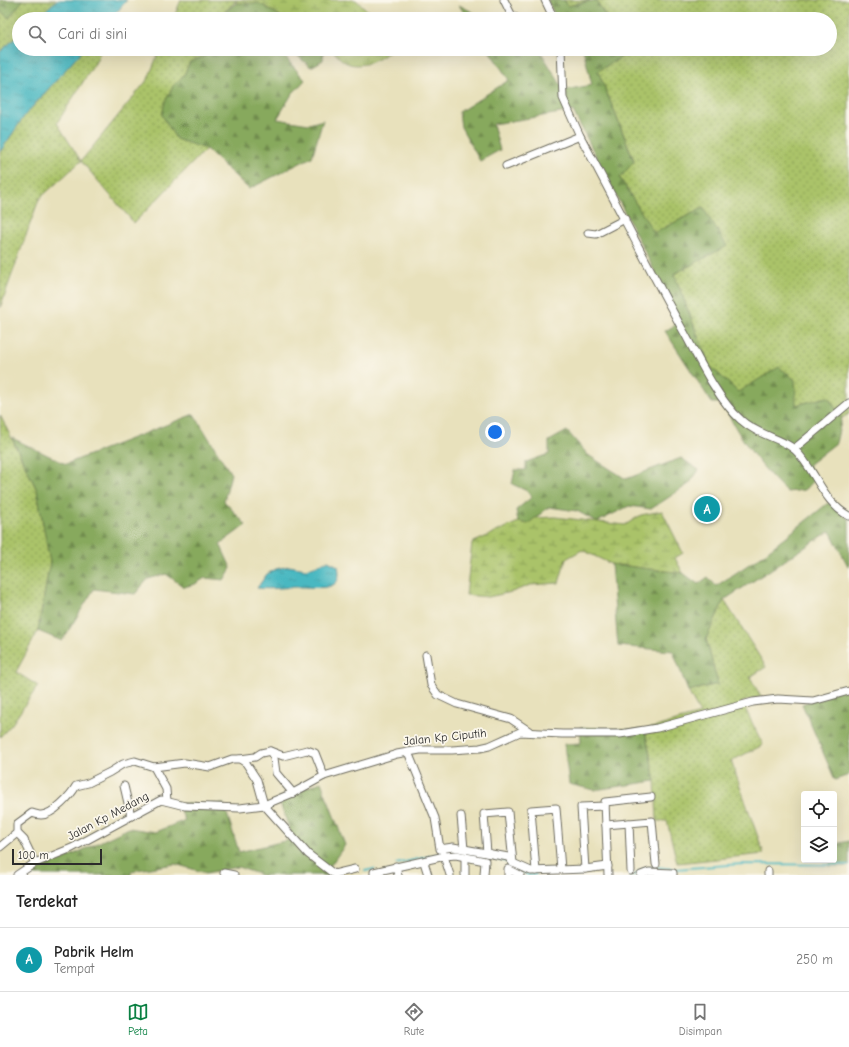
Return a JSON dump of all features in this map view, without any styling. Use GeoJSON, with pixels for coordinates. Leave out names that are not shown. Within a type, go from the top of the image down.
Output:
{"type":"FeatureCollection","features":[{"type":"Feature","properties":{"kind":"street"},"geometry":{"type":"LineString","coordinates":[[504,0],[510,12]]}},
{"type":"Feature","properties":{"kind":"street"},"geometry":{"type":"LineString","coordinates":[[545,0],[551,12]]}},
{"type":"Feature","properties":{"kind":"street"},"geometry":{"type":"LineString","coordinates":[[561,56],[564,98],[580,136],[698,359],[729,408],[741,421],[794,449],[812,470],[827,497],[842,512],[849,516]]}},
{"type":"Feature","properties":{"kind":"street"},"geometry":{"type":"LineString","coordinates":[[506,166],[580,136]]}},
{"type":"Feature","properties":{"kind":"street"},"geometry":{"type":"LineString","coordinates":[[588,232],[596,234],[625,219]]}},
{"type":"Feature","properties":{"kind":"street"},"geometry":{"type":"LineString","coordinates":[[794,449],[849,402]]}},
{"type":"Feature","properties":{"kind":"street"},"geometry":{"type":"LineString","coordinates":[[426,655],[431,685],[438,695],[457,704],[511,719],[529,731]]}},
{"type":"Feature","properties":{"kind":"street","name":"Jalan Kp Ciputih"},"geometry":{"type":"LineString","coordinates":[[167,801],[185,806],[240,808],[264,805],[293,793],[324,776],[408,752],[480,748],[489,746],[520,732],[529,731],[562,734],[620,734],[657,728],[753,702],[778,699],[813,701],[849,691]]}},
{"type":"Feature","properties":{"kind":"street"},"geometry":{"type":"LineString","coordinates":[[35,863],[24,840],[17,832],[17,824],[32,813],[42,815],[50,812],[71,795],[76,786],[94,780],[123,764],[135,761],[154,767],[185,763],[210,767],[232,760],[255,757],[261,753],[270,751],[283,756],[307,750],[314,753],[324,776]]}},
{"type":"Feature","properties":{"kind":"street"},"geometry":{"type":"LineString","coordinates":[[270,751],[274,758],[276,773],[293,793]]}},
{"type":"Feature","properties":{"kind":"street"},"geometry":{"type":"LineString","coordinates":[[408,752],[434,818],[440,849],[445,856],[450,875]]}},
{"type":"Feature","properties":{"kind":"street"},"geometry":{"type":"LineString","coordinates":[[240,759],[246,763],[257,780],[264,805],[308,854],[334,874],[355,869]]}},
{"type":"Feature","properties":{"kind":"street"},"geometry":{"type":"LineString","coordinates":[[154,767],[166,789],[167,801]]}},
{"type":"Feature","properties":{"kind":"street"},"geometry":{"type":"LineString","coordinates":[[124,786],[131,816]]}},
{"type":"Feature","properties":{"kind":"street"},"geometry":{"type":"LineString","coordinates":[[608,875],[605,802],[651,797]]}},
{"type":"Feature","properties":{"kind":"street","name":"Jalan Kp Medang"},"geometry":{"type":"LineString","coordinates":[[17,875],[35,863],[72,848],[157,801],[167,801]]}},
{"type":"Feature","properties":{"kind":"street"},"geometry":{"type":"LineString","coordinates":[[585,869],[581,807],[605,806]]}},
{"type":"Feature","properties":{"kind":"street"},"geometry":{"type":"LineString","coordinates":[[536,871],[531,810],[556,808],[561,869]]}},
{"type":"Feature","properties":{"kind":"street"},"geometry":{"type":"LineString","coordinates":[[487,853],[484,814],[508,812],[514,863]]}},
{"type":"Feature","properties":{"kind":"street"},"geometry":{"type":"LineString","coordinates":[[461,816],[464,849]]}},
{"type":"Feature","properties":{"kind":"street"},"geometry":{"type":"LineString","coordinates":[[606,825],[652,821],[656,864]]}},
{"type":"Feature","properties":{"kind":"street"},"geometry":{"type":"LineString","coordinates":[[629,823],[631,870]]}},
{"type":"Feature","properties":{"kind":"street"},"geometry":{"type":"LineString","coordinates":[[0,847],[17,832]]}},
{"type":"Feature","properties":{"kind":"street"},"geometry":{"type":"LineString","coordinates":[[440,849],[453,847],[508,856],[514,863],[531,872],[561,869],[585,869],[608,866]]}},
{"type":"Feature","properties":{"kind":"street"},"geometry":{"type":"LineString","coordinates":[[374,875],[374,872],[396,866],[456,855],[485,861],[484,875]]}},
{"type":"Feature","properties":{"kind":"street"},"geometry":{"type":"LineString","coordinates":[[465,857],[465,875]]}},
{"type":"Feature","properties":{"kind":"street"},"geometry":{"type":"LineString","coordinates":[[424,862],[428,875]]}},
{"type":"Feature","properties":{"kind":"street"},"geometry":{"type":"LineString","coordinates":[[396,866],[398,875]]}},
{"type":"Feature","properties":{"kind":"street"},"geometry":{"type":"LineString","coordinates":[[508,872],[520,875]]}},
{"type":"Feature","properties":{"kind":"street"},"geometry":{"type":"LineString","coordinates":[[224,873],[234,875]]}},
{"type":"Feature","properties":{"kind":"street"},"geometry":{"type":"LineString","coordinates":[[641,875],[673,873],[673,875]]}},
{"type":"Feature","properties":{"kind":"green space"},"geometry":{"type":"Polygon","coordinates":[[[0,0],[23,0],[14,12],[12,12],[9,18],[0,11],[0,0]]]}},
{"type":"Feature","properties":{"kind":"green space"},"geometry":{"type":"Polygon","coordinates":[[[23,0],[57,0],[44,12],[14,12],[23,0]]]}},
{"type":"Feature","properties":{"kind":"green space"},"geometry":{"type":"Polygon","coordinates":[[[181,0],[237,0],[224,12],[176,12],[181,0]]]}},
{"type":"Feature","properties":{"kind":"green space"},"geometry":{"type":"Polygon","coordinates":[[[237,0],[356,0],[371,12],[274,12],[259,3],[236,3],[237,0]]]}},
{"type":"Feature","properties":{"kind":"green space"},"geometry":{"type":"Polygon","coordinates":[[[547,0],[564,0],[568,6],[596,0],[603,12],[553,12],[547,0]]]}},
{"type":"Feature","properties":{"kind":"green space"},"geometry":{"type":"Polygon","coordinates":[[[564,0],[590,0],[568,6],[564,0]]]}},
{"type":"Feature","properties":{"kind":"green space"},"geometry":{"type":"Polygon","coordinates":[[[596,0],[849,0],[849,414],[842,418],[828,397],[796,405],[738,392],[709,365],[674,274],[726,246],[703,208],[654,233],[620,178],[634,160],[598,71],[624,56],[837,56],[837,12],[603,12],[596,0]]]}},
{"type":"Feature","properties":{"kind":"green space"},"geometry":{"type":"Polygon","coordinates":[[[236,3],[259,3],[274,12],[225,12],[236,3]]]}},
{"type":"Feature","properties":{"kind":"green space"},"geometry":{"type":"Polygon","coordinates":[[[459,5],[472,12],[464,12],[459,5]]]}},
{"type":"Feature","properties":{"kind":"green space"},"geometry":{"type":"Polygon","coordinates":[[[0,11],[9,18],[12,14],[12,41],[0,52],[0,11]]]}},
{"type":"Feature","properties":{"kind":"green space"},"geometry":{"type":"Polygon","coordinates":[[[78,56],[98,56],[57,123],[81,161],[39,199],[0,308],[0,152],[25,115],[78,56]]]}},
{"type":"Feature","properties":{"kind":"green space"},"geometry":{"type":"Polygon","coordinates":[[[157,56],[205,56],[190,62],[184,75],[173,86],[176,139],[206,149],[134,223],[81,161],[148,79],[157,56]]]}},
{"type":"Feature","properties":{"kind":"green space"},"geometry":{"type":"Polygon","coordinates":[[[205,56],[284,56],[305,80],[292,94],[277,119],[309,124],[323,120],[312,157],[249,189],[206,149],[176,139],[162,115],[165,102],[173,86],[184,75],[190,62],[205,56]]]}},
{"type":"Feature","properties":{"kind":"green space"},"geometry":{"type":"Polygon","coordinates":[[[298,56],[323,56],[323,60],[311,67],[298,56]]]}},
{"type":"Feature","properties":{"kind":"green space"},"geometry":{"type":"Polygon","coordinates":[[[337,56],[383,56],[370,63],[357,65],[345,62],[337,56]]]}},
{"type":"Feature","properties":{"kind":"green space"},"geometry":{"type":"Polygon","coordinates":[[[493,56],[543,56],[564,90],[592,85],[585,56],[623,56],[598,71],[634,161],[620,178],[654,233],[703,208],[727,246],[674,274],[709,365],[738,392],[779,367],[795,380],[796,405],[828,397],[842,418],[836,443],[808,465],[817,478],[804,490],[787,492],[768,473],[742,439],[723,403],[712,403],[665,331],[677,324],[657,276],[573,111],[493,124],[500,150],[480,161],[461,127],[459,112],[509,80],[493,56]]]}},
{"type":"Feature","properties":{"kind":"green space"},"geometry":{"type":"Polygon","coordinates":[[[194,414],[231,474],[224,501],[246,525],[220,544],[231,568],[224,580],[205,578],[195,584],[184,587],[166,574],[148,579],[135,594],[94,589],[62,641],[38,631],[50,562],[37,490],[12,438],[66,464],[194,414]]]}},
{"type":"Feature","properties":{"kind":"green space"},"geometry":{"type":"Polygon","coordinates":[[[0,415],[37,490],[50,562],[38,631],[16,672],[38,686],[12,724],[0,737],[0,415]]]}},
{"type":"Feature","properties":{"kind":"green space"},"geometry":{"type":"Polygon","coordinates":[[[567,431],[588,455],[626,479],[681,458],[699,470],[689,484],[651,509],[629,506],[597,522],[577,511],[549,507],[528,524],[518,522],[516,510],[532,497],[527,491],[512,484],[515,470],[526,470],[526,462],[549,454],[549,441],[567,431]]]}},
{"type":"Feature","properties":{"kind":"green space"},"geometry":{"type":"Polygon","coordinates":[[[828,503],[849,519],[849,568],[830,531],[724,600],[706,639],[718,684],[688,691],[673,651],[618,646],[611,564],[683,573],[698,584],[708,577],[716,586],[763,555],[828,503]]]}},
{"type":"Feature","properties":{"kind":"green space"},"geometry":{"type":"Polygon","coordinates":[[[662,511],[683,553],[675,558],[683,573],[611,564],[582,550],[566,559],[559,583],[530,585],[512,592],[488,597],[466,595],[472,543],[518,522],[528,524],[535,518],[555,517],[625,525],[641,515],[662,511]]]}},
{"type":"Feature","properties":{"kind":"green space"},"geometry":{"type":"Polygon","coordinates":[[[724,600],[766,667],[750,677],[761,697],[742,702],[763,745],[731,761],[764,854],[677,863],[667,821],[657,821],[655,781],[645,730],[700,714],[688,691],[718,684],[706,639],[724,600]]]}},
{"type":"Feature","properties":{"kind":"green space"},"geometry":{"type":"Polygon","coordinates":[[[849,686],[849,775],[835,780],[802,704],[849,686]]]}},
{"type":"Feature","properties":{"kind":"green space"},"geometry":{"type":"Polygon","coordinates":[[[580,727],[645,730],[655,781],[594,790],[569,784],[564,744],[581,743],[580,727]]]}},
{"type":"Feature","properties":{"kind":"green space"},"geometry":{"type":"Polygon","coordinates":[[[321,782],[345,845],[328,869],[331,875],[261,875],[238,867],[206,873],[175,864],[131,871],[131,875],[30,875],[35,870],[66,858],[129,828],[156,832],[185,820],[177,804],[224,804],[239,852],[293,839],[278,798],[321,782]]]}},
{"type":"Feature","properties":{"kind":"green space"},"geometry":{"type":"Polygon","coordinates":[[[849,841],[849,866],[829,866],[830,863],[837,863],[837,844],[849,841]]]}},
{"type":"Feature","properties":{"kind":"water"},"geometry":{"type":"Polygon","coordinates":[[[57,0],[127,0],[117,12],[44,12],[57,0]]]}},
{"type":"Feature","properties":{"kind":"water"},"geometry":{"type":"Polygon","coordinates":[[[12,41],[12,56],[78,56],[25,115],[0,152],[0,52],[12,41]]]}},
{"type":"Feature","properties":{"kind":"water"},"geometry":{"type":"Polygon","coordinates":[[[328,561],[338,566],[339,575],[337,581],[333,585],[320,588],[257,588],[267,574],[276,569],[289,566],[306,569],[328,561]]]}},
{"type":"Feature","properties":{"kind":"waterway"},"geometry":{"type":"LineString","coordinates":[[396,864],[454,851],[508,862]]}},
{"type":"Feature","properties":{"kind":"waterway"},"geometry":{"type":"LineString","coordinates":[[635,875],[643,869],[655,867],[676,869],[742,864],[849,865]]}},
{"type":"Feature","properties":{"kind":"waterway"},"geometry":{"type":"LineString","coordinates":[[513,867],[529,875],[536,874]]}},
{"type":"Feature","properties":{"kind":"waterway"},"geometry":{"type":"LineString","coordinates":[[365,871],[374,869]]}},
{"type":"Feature","properties":{"kind":"waterway"},"geometry":{"type":"LineString","coordinates":[[571,873],[577,875]]}},
{"type":"Feature","properties":{"kind":"place","name":"Pabrik Helm"},"geometry":{"type":"Point","coordinates":[707,509]}}]}
